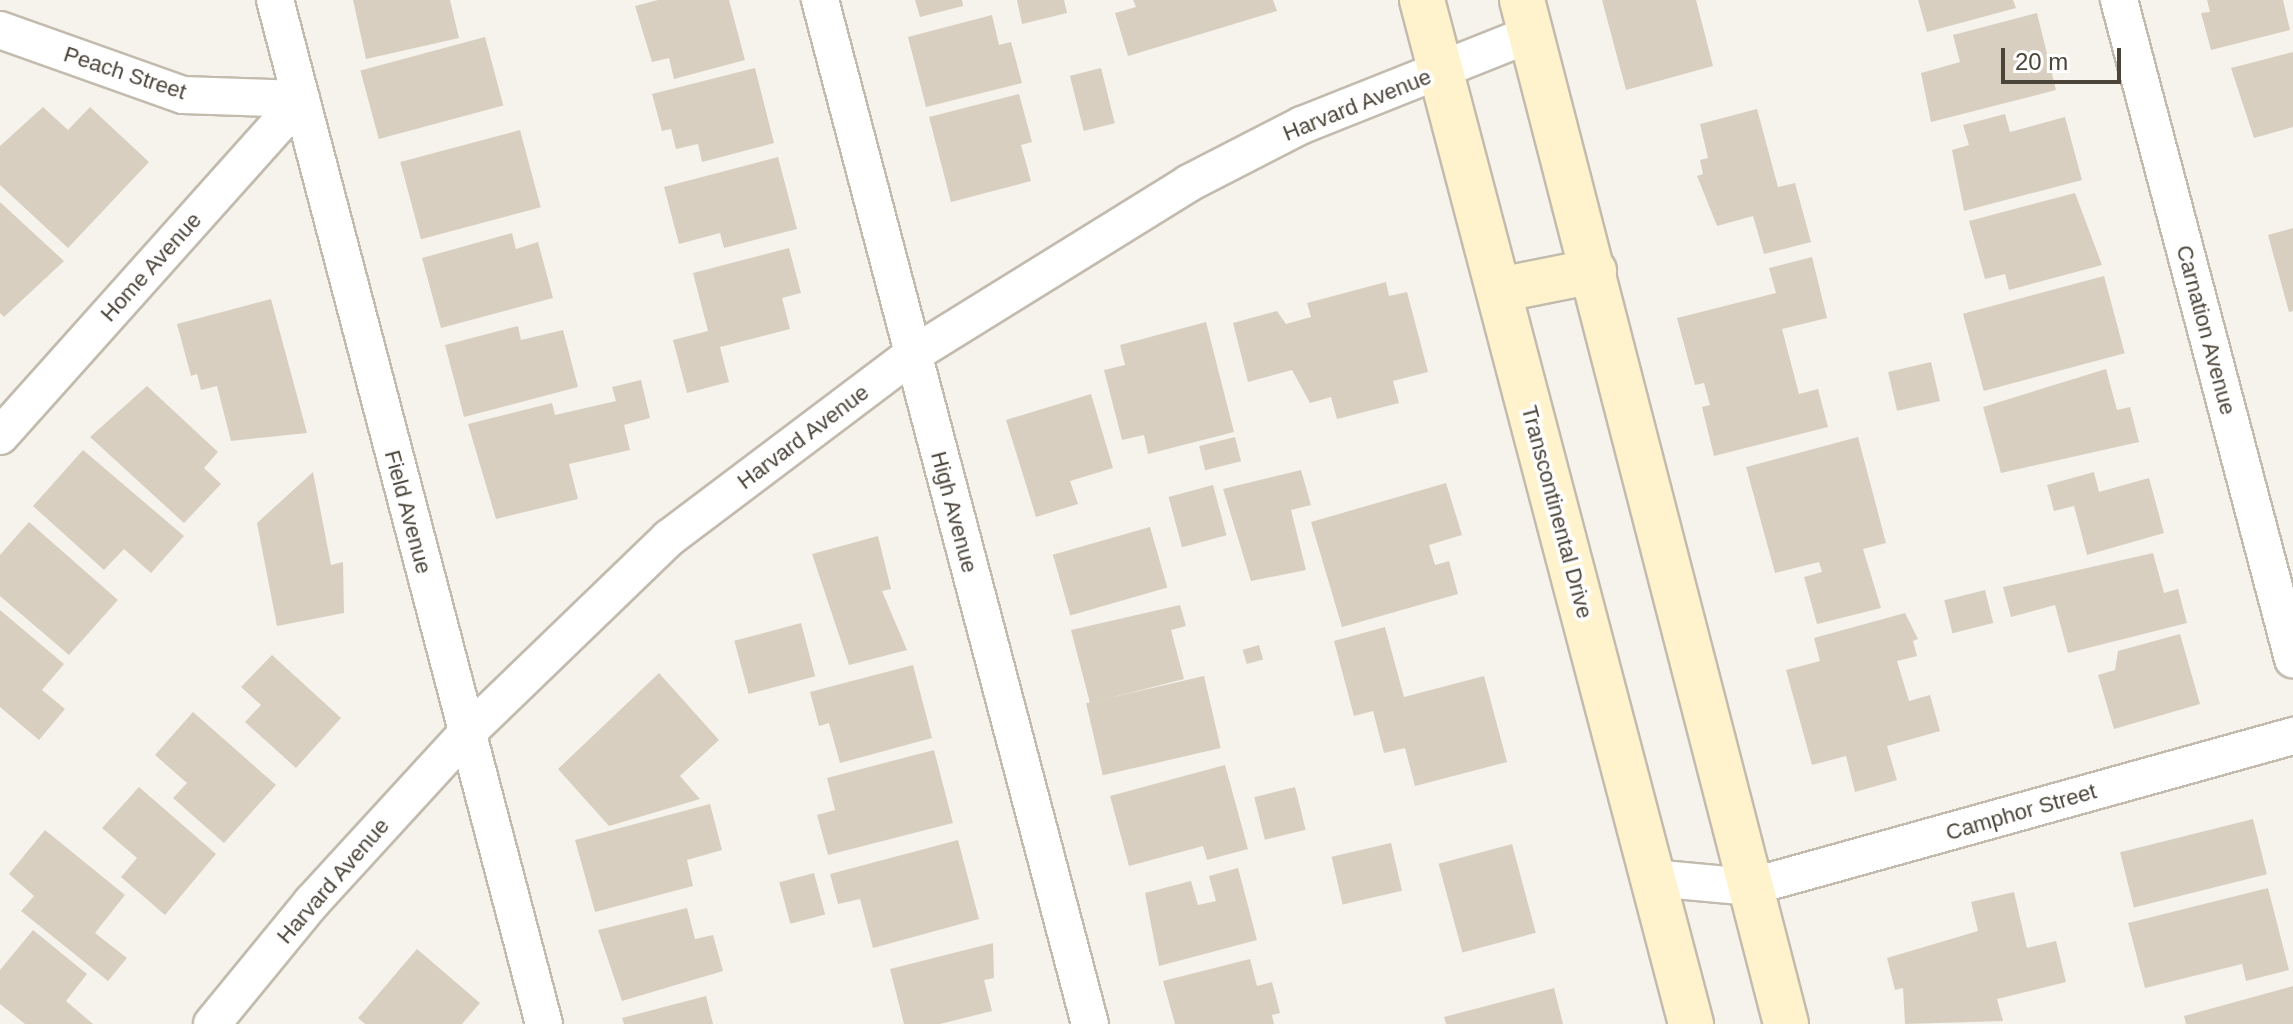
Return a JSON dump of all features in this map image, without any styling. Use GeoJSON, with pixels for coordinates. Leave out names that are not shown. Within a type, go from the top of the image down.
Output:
{"type":"FeatureCollection","features":[{"type":"Feature","properties":{"kind":"street","name":"Field Avenue"},"geometry":{"type":"LineString","coordinates":[[275,0],[544,1024]]}},
{"type":"Feature","properties":{"kind":"street","name":"High Avenue"},"geometry":{"type":"LineString","coordinates":[[820,0],[1090,1024]]}},
{"type":"Feature","properties":{"kind":"street","name":"Transcontinental Drive"},"geometry":{"type":"LineString","coordinates":[[1422,0],[1691,1024]]}},
{"type":"Feature","properties":{"kind":"street","name":"Carnation Avenue"},"geometry":{"type":"LineString","coordinates":[[2119,0],[2293,659]]}},
{"type":"Feature","properties":{"kind":"street","name":"Harvard Avenue"},"geometry":{"type":"LineString","coordinates":[[212,1024],[312,902],[466,734],[669,538],[912,355],[1189,183],[1302,125],[1441,71],[1527,17]]}},
{"type":"Feature","properties":{"kind":"street"},"geometry":{"type":"LineString","coordinates":[[1527,17],[1786,1024]]}},
{"type":"Feature","properties":{"kind":"street","name":"Peach Street"},"geometry":{"type":"LineString","coordinates":[[0,30],[183,95],[301,99]]}},
{"type":"Feature","properties":{"kind":"street","name":"Home Avenue"},"geometry":{"type":"LineString","coordinates":[[0,436],[301,99]]}},
{"type":"Feature","properties":{"kind":"street"},"geometry":{"type":"LineString","coordinates":[[1499,290],[1594,271]]}},
{"type":"Feature","properties":{"kind":"street","name":"Camphor Street"},"geometry":{"type":"LineString","coordinates":[[1750,887],[2293,736]]}},
{"type":"Feature","properties":{"kind":"street"},"geometry":{"type":"LineString","coordinates":[[1653,878],[1750,887]]}},
{"type":"Feature","properties":{"kind":"building"},"geometry":{"type":"Polygon","coordinates":[[[353,0],[450,0],[459,38],[366,59],[353,0]]]}},
{"type":"Feature","properties":{"kind":"building"},"geometry":{"type":"Polygon","coordinates":[[[658,0],[729,0],[745,60],[674,79],[669,58],[652,62],[635,6],[658,0]]]}},
{"type":"Feature","properties":{"kind":"building"},"geometry":{"type":"Polygon","coordinates":[[[915,0],[962,0],[963,6],[920,17],[915,0]]]}},
{"type":"Feature","properties":{"kind":"building"},"geometry":{"type":"Polygon","coordinates":[[[1017,0],[1064,0],[1067,13],[1022,24],[1017,0]]]}},
{"type":"Feature","properties":{"kind":"building"},"geometry":{"type":"Polygon","coordinates":[[[1133,0],[1273,0],[1277,11],[1128,56],[1115,13],[1136,7],[1133,0]]]}},
{"type":"Feature","properties":{"kind":"building"},"geometry":{"type":"Polygon","coordinates":[[[1602,0],[1696,0],[1713,66],[1626,90],[1602,0]]]}},
{"type":"Feature","properties":{"kind":"building"},"geometry":{"type":"Polygon","coordinates":[[[1918,0],[2013,0],[2016,8],[1927,32],[1918,0]]]}},
{"type":"Feature","properties":{"kind":"building"},"geometry":{"type":"Polygon","coordinates":[[[2207,0],[2283,0],[2290,30],[2211,50],[2201,13],[2210,12],[2207,0]]]}},
{"type":"Feature","properties":{"kind":"building"},"geometry":{"type":"Polygon","coordinates":[[[2037,13],[2056,90],[1931,122],[1921,73],[1960,62],[1953,35],[2037,13]]]}},
{"type":"Feature","properties":{"kind":"building"},"geometry":{"type":"Polygon","coordinates":[[[992,15],[999,45],[1011,42],[1022,83],[926,107],[908,37],[992,15]]]}},
{"type":"Feature","properties":{"kind":"building"},"geometry":{"type":"Polygon","coordinates":[[[485,37],[503,106],[379,139],[360,70],[485,37]]]}},
{"type":"Feature","properties":{"kind":"building"},"geometry":{"type":"Polygon","coordinates":[[[2293,52],[2293,127],[2254,138],[2231,68],[2293,52]]]}},
{"type":"Feature","properties":{"kind":"building"},"geometry":{"type":"Polygon","coordinates":[[[755,68],[774,143],[702,162],[698,144],[676,149],[671,129],[662,131],[652,94],[755,68]]]}},
{"type":"Feature","properties":{"kind":"building"},"geometry":{"type":"Polygon","coordinates":[[[1101,68],[1115,123],[1084,131],[1070,76],[1101,68]]]}},
{"type":"Feature","properties":{"kind":"building"},"geometry":{"type":"Polygon","coordinates":[[[1019,94],[1032,142],[1021,145],[1031,181],[951,202],[929,117],[1019,94]]]}},
{"type":"Feature","properties":{"kind":"building"},"geometry":{"type":"Polygon","coordinates":[[[43,107],[68,130],[90,107],[149,162],[68,248],[0,185],[0,146],[43,107]]]}},
{"type":"Feature","properties":{"kind":"building"},"geometry":{"type":"Polygon","coordinates":[[[1757,109],[1778,187],[1795,183],[1811,242],[1764,254],[1753,216],[1717,226],[1697,176],[1703,174],[1700,160],[1708,158],[1700,124],[1757,109]]]}},
{"type":"Feature","properties":{"kind":"building"},"geometry":{"type":"Polygon","coordinates":[[[2005,114],[2010,132],[2065,117],[2082,180],[1964,211],[1952,150],[1969,145],[1963,125],[2005,114]]]}},
{"type":"Feature","properties":{"kind":"building"},"geometry":{"type":"Polygon","coordinates":[[[520,130],[541,207],[421,239],[400,162],[520,130]]]}},
{"type":"Feature","properties":{"kind":"building"},"geometry":{"type":"Polygon","coordinates":[[[778,157],[797,229],[724,248],[720,233],[679,244],[664,187],[778,157]]]}},
{"type":"Feature","properties":{"kind":"building"},"geometry":{"type":"Polygon","coordinates":[[[2075,193],[2102,265],[2009,290],[2005,274],[1985,279],[1969,221],[2075,193]]]}},
{"type":"Feature","properties":{"kind":"building"},"geometry":{"type":"Polygon","coordinates":[[[0,202],[64,261],[4,317],[0,313],[0,202]]]}},
{"type":"Feature","properties":{"kind":"building"},"geometry":{"type":"Polygon","coordinates":[[[2293,228],[2293,311],[2289,312],[2268,235],[2293,228]]]}},
{"type":"Feature","properties":{"kind":"building"},"geometry":{"type":"Polygon","coordinates":[[[512,233],[516,249],[538,242],[553,298],[441,328],[422,258],[512,233]]]}},
{"type":"Feature","properties":{"kind":"building"},"geometry":{"type":"Polygon","coordinates":[[[789,248],[801,293],[782,298],[790,329],[720,347],[729,382],[687,393],[673,340],[708,331],[693,273],[789,248]]]}},
{"type":"Feature","properties":{"kind":"building"},"geometry":{"type":"Polygon","coordinates":[[[1812,257],[1827,318],[1782,329],[1799,394],[1818,389],[1828,427],[1714,456],[1702,407],[1710,405],[1704,383],[1695,385],[1677,318],[1776,293],[1769,268],[1812,257]]]}},
{"type":"Feature","properties":{"kind":"building"},"geometry":{"type":"Polygon","coordinates":[[[2104,276],[2125,353],[1984,391],[1963,314],[2104,276]]]}},
{"type":"Feature","properties":{"kind":"building"},"geometry":{"type":"Polygon","coordinates":[[[1386,282],[1389,296],[1407,292],[1428,372],[1393,381],[1399,403],[1337,419],[1331,397],[1310,403],[1292,370],[1248,382],[1233,323],[1277,311],[1286,324],[1311,317],[1307,303],[1386,282]]]}},
{"type":"Feature","properties":{"kind":"building"},"geometry":{"type":"Polygon","coordinates":[[[271,299],[307,433],[231,441],[217,386],[201,390],[197,374],[191,376],[177,324],[271,299]]]}},
{"type":"Feature","properties":{"kind":"building"},"geometry":{"type":"Polygon","coordinates":[[[1206,322],[1234,432],[1148,454],[1144,435],[1122,440],[1104,370],[1125,365],[1120,345],[1206,322]]]}},
{"type":"Feature","properties":{"kind":"building"},"geometry":{"type":"Polygon","coordinates":[[[518,326],[521,340],[563,330],[578,387],[464,417],[445,345],[518,326]]]}},
{"type":"Feature","properties":{"kind":"building"},"geometry":{"type":"Polygon","coordinates":[[[1931,362],[1940,401],[1897,411],[1888,372],[1931,362]]]}},
{"type":"Feature","properties":{"kind":"building"},"geometry":{"type":"Polygon","coordinates":[[[2106,369],[2117,410],[2130,407],[2139,442],[2001,473],[1983,407],[2106,369]]]}},
{"type":"Feature","properties":{"kind":"building"},"geometry":{"type":"Polygon","coordinates":[[[641,380],[650,418],[624,425],[630,450],[569,464],[578,499],[496,519],[468,424],[552,403],[555,415],[616,401],[612,387],[641,380]]]}},
{"type":"Feature","properties":{"kind":"building"},"geometry":{"type":"Polygon","coordinates":[[[147,386],[218,452],[204,468],[221,484],[184,523],[90,437],[147,386]]]}},
{"type":"Feature","properties":{"kind":"building"},"geometry":{"type":"Polygon","coordinates":[[[1091,394],[1113,468],[1070,481],[1078,504],[1036,517],[1006,420],[1091,394]]]}},
{"type":"Feature","properties":{"kind":"building"},"geometry":{"type":"Polygon","coordinates":[[[1235,437],[1241,461],[1205,470],[1199,446],[1235,437]]]}},
{"type":"Feature","properties":{"kind":"building"},"geometry":{"type":"Polygon","coordinates":[[[1858,437],[1886,543],[1863,549],[1881,608],[1817,624],[1804,577],[1822,572],[1819,562],[1775,573],[1746,467],[1858,437]]]}},
{"type":"Feature","properties":{"kind":"building"},"geometry":{"type":"Polygon","coordinates":[[[83,450],[184,536],[151,573],[124,549],[104,570],[33,506],[83,450]]]}},
{"type":"Feature","properties":{"kind":"building"},"geometry":{"type":"Polygon","coordinates":[[[1301,470],[1311,505],[1291,510],[1306,570],[1251,581],[1223,489],[1301,470]]]}},
{"type":"Feature","properties":{"kind":"building"},"geometry":{"type":"Polygon","coordinates":[[[313,472],[331,565],[343,562],[344,613],[277,626],[257,523],[313,472]]]}},
{"type":"Feature","properties":{"kind":"building"},"geometry":{"type":"Polygon","coordinates":[[[2094,472],[2099,492],[2149,478],[2164,533],[2087,555],[2074,506],[2054,511],[2047,485],[2094,472]]]}},
{"type":"Feature","properties":{"kind":"building"},"geometry":{"type":"Polygon","coordinates":[[[1446,483],[1462,535],[1429,545],[1435,565],[1449,561],[1458,594],[1342,627],[1311,522],[1446,483]]]}},
{"type":"Feature","properties":{"kind":"building"},"geometry":{"type":"Polygon","coordinates":[[[1213,485],[1226,535],[1182,547],[1169,497],[1213,485]]]}},
{"type":"Feature","properties":{"kind":"building"},"geometry":{"type":"Polygon","coordinates":[[[29,522],[118,600],[69,655],[0,596],[0,555],[29,522]]]}},
{"type":"Feature","properties":{"kind":"building"},"geometry":{"type":"Polygon","coordinates":[[[1150,527],[1167,588],[1070,615],[1053,555],[1150,527]]]}},
{"type":"Feature","properties":{"kind":"building"},"geometry":{"type":"Polygon","coordinates":[[[878,536],[891,589],[882,591],[907,650],[849,665],[812,554],[878,536]]]}},
{"type":"Feature","properties":{"kind":"building"},"geometry":{"type":"Polygon","coordinates":[[[2153,553],[2164,593],[2178,589],[2187,623],[2068,653],[2055,605],[2011,617],[2003,587],[2153,553]]]}},
{"type":"Feature","properties":{"kind":"building"},"geometry":{"type":"Polygon","coordinates":[[[1985,590],[1993,623],[1952,633],[1944,600],[1985,590]]]}},
{"type":"Feature","properties":{"kind":"building"},"geometry":{"type":"Polygon","coordinates":[[[1180,605],[1186,626],[1171,630],[1184,679],[1090,703],[1071,630],[1180,605]]]}},
{"type":"Feature","properties":{"kind":"building"},"geometry":{"type":"Polygon","coordinates":[[[0,610],[64,664],[42,690],[65,709],[39,740],[0,707],[0,610]]]}},
{"type":"Feature","properties":{"kind":"building"},"geometry":{"type":"Polygon","coordinates":[[[1905,613],[1918,639],[1913,641],[1917,656],[1897,661],[1909,701],[1930,695],[1940,731],[1887,746],[1897,780],[1855,792],[1846,756],[1812,765],[1786,670],[1820,661],[1814,638],[1905,613]]]}},
{"type":"Feature","properties":{"kind":"building"},"geometry":{"type":"Polygon","coordinates":[[[801,623],[815,676],[749,694],[734,641],[801,623]]]}},
{"type":"Feature","properties":{"kind":"building"},"geometry":{"type":"Polygon","coordinates":[[[1385,627],[1404,697],[1484,676],[1507,762],[1415,786],[1405,748],[1384,753],[1373,711],[1354,716],[1334,641],[1385,627]]]}},
{"type":"Feature","properties":{"kind":"building"},"geometry":{"type":"Polygon","coordinates":[[[2180,634],[2200,704],[2114,729],[2098,675],[2115,670],[2118,651],[2180,634]]]}},
{"type":"Feature","properties":{"kind":"building"},"geometry":{"type":"Polygon","coordinates":[[[1259,645],[1263,659],[1247,664],[1243,650],[1259,645]]]}},
{"type":"Feature","properties":{"kind":"building"},"geometry":{"type":"Polygon","coordinates":[[[272,655],[341,718],[296,768],[245,722],[261,705],[241,687],[272,655]]]}},
{"type":"Feature","properties":{"kind":"building"},"geometry":{"type":"Polygon","coordinates":[[[913,665],[932,738],[840,763],[829,723],[819,726],[810,692],[913,665]]]}},
{"type":"Feature","properties":{"kind":"building"},"geometry":{"type":"Polygon","coordinates":[[[659,673],[719,740],[680,776],[700,799],[609,826],[558,769],[659,673]]]}},
{"type":"Feature","properties":{"kind":"building"},"geometry":{"type":"Polygon","coordinates":[[[1204,676],[1221,748],[1103,775],[1086,703],[1204,676]]]}},
{"type":"Feature","properties":{"kind":"building"},"geometry":{"type":"Polygon","coordinates":[[[193,712],[276,785],[224,843],[173,798],[187,783],[155,755],[193,712]]]}},
{"type":"Feature","properties":{"kind":"building"},"geometry":{"type":"Polygon","coordinates":[[[934,750],[953,823],[828,855],[817,815],[835,810],[827,778],[934,750]]]}},
{"type":"Feature","properties":{"kind":"building"},"geometry":{"type":"Polygon","coordinates":[[[1225,765],[1248,849],[1207,860],[1203,846],[1129,866],[1110,796],[1225,765]]]}},
{"type":"Feature","properties":{"kind":"building"},"geometry":{"type":"Polygon","coordinates":[[[139,787],[216,854],[165,915],[121,877],[137,858],[102,828],[139,787]]]}},
{"type":"Feature","properties":{"kind":"building"},"geometry":{"type":"Polygon","coordinates":[[[1295,787],[1306,830],[1265,840],[1254,797],[1295,787]]]}},
{"type":"Feature","properties":{"kind":"building"},"geometry":{"type":"Polygon","coordinates":[[[710,804],[722,850],[687,860],[693,886],[595,912],[575,840],[710,804]]]}},
{"type":"Feature","properties":{"kind":"building"},"geometry":{"type":"Polygon","coordinates":[[[2253,819],[2267,874],[2134,907],[2120,852],[2253,819]]]}},
{"type":"Feature","properties":{"kind":"building"},"geometry":{"type":"Polygon","coordinates":[[[45,830],[125,895],[95,933],[127,958],[108,981],[21,911],[34,896],[9,874],[45,830]]]}},
{"type":"Feature","properties":{"kind":"building"},"geometry":{"type":"Polygon","coordinates":[[[958,840],[979,919],[873,948],[860,899],[838,904],[830,874],[958,840]]]}},
{"type":"Feature","properties":{"kind":"building"},"geometry":{"type":"Polygon","coordinates":[[[1391,843],[1402,891],[1343,904],[1332,857],[1391,843]]]}},
{"type":"Feature","properties":{"kind":"building"},"geometry":{"type":"Polygon","coordinates":[[[1512,844],[1536,933],[1462,953],[1439,864],[1512,844]]]}},
{"type":"Feature","properties":{"kind":"building"},"geometry":{"type":"Polygon","coordinates":[[[1238,868],[1257,940],[1159,966],[1145,893],[1191,881],[1198,905],[1216,901],[1209,876],[1238,868]]]}},
{"type":"Feature","properties":{"kind":"building"},"geometry":{"type":"Polygon","coordinates":[[[814,873],[825,915],[790,924],[779,882],[814,873]]]}},
{"type":"Feature","properties":{"kind":"building"},"geometry":{"type":"Polygon","coordinates":[[[2268,888],[2289,970],[2246,981],[2242,964],[2145,988],[2128,923],[2268,888]]]}},
{"type":"Feature","properties":{"kind":"building"},"geometry":{"type":"Polygon","coordinates":[[[2014,892],[2027,948],[2056,941],[2066,982],[1997,999],[2003,1021],[1905,1024],[1903,988],[1895,990],[1887,958],[1978,931],[1971,902],[2014,892]]]}},
{"type":"Feature","properties":{"kind":"building"},"geometry":{"type":"Polygon","coordinates":[[[687,908],[695,939],[713,935],[723,971],[622,1001],[598,930],[687,908]]]}},
{"type":"Feature","properties":{"kind":"building"},"geometry":{"type":"Polygon","coordinates":[[[33,930],[87,974],[66,1001],[93,1024],[25,1024],[0,1004],[0,970],[33,930]]]}},
{"type":"Feature","properties":{"kind":"building"},"geometry":{"type":"Polygon","coordinates":[[[993,943],[994,978],[984,980],[992,1011],[940,1024],[904,1024],[890,969],[993,943]]]}},
{"type":"Feature","properties":{"kind":"building"},"geometry":{"type":"Polygon","coordinates":[[[417,949],[480,1003],[462,1024],[365,1024],[358,1018],[417,949]]]}},
{"type":"Feature","properties":{"kind":"building"},"geometry":{"type":"Polygon","coordinates":[[[1250,959],[1257,986],[1272,982],[1280,1013],[1272,1015],[1274,1024],[1175,1024],[1163,981],[1250,959]]]}},
{"type":"Feature","properties":{"kind":"building"},"geometry":{"type":"Polygon","coordinates":[[[2293,986],[2293,1024],[2186,1024],[2184,1016],[2293,986]]]}},
{"type":"Feature","properties":{"kind":"building"},"geometry":{"type":"Polygon","coordinates":[[[1554,988],[1563,1024],[1446,1024],[1444,1017],[1554,988]]]}},
{"type":"Feature","properties":{"kind":"building"},"geometry":{"type":"Polygon","coordinates":[[[706,996],[713,1024],[624,1024],[622,1018],[706,996]]]}}]}
